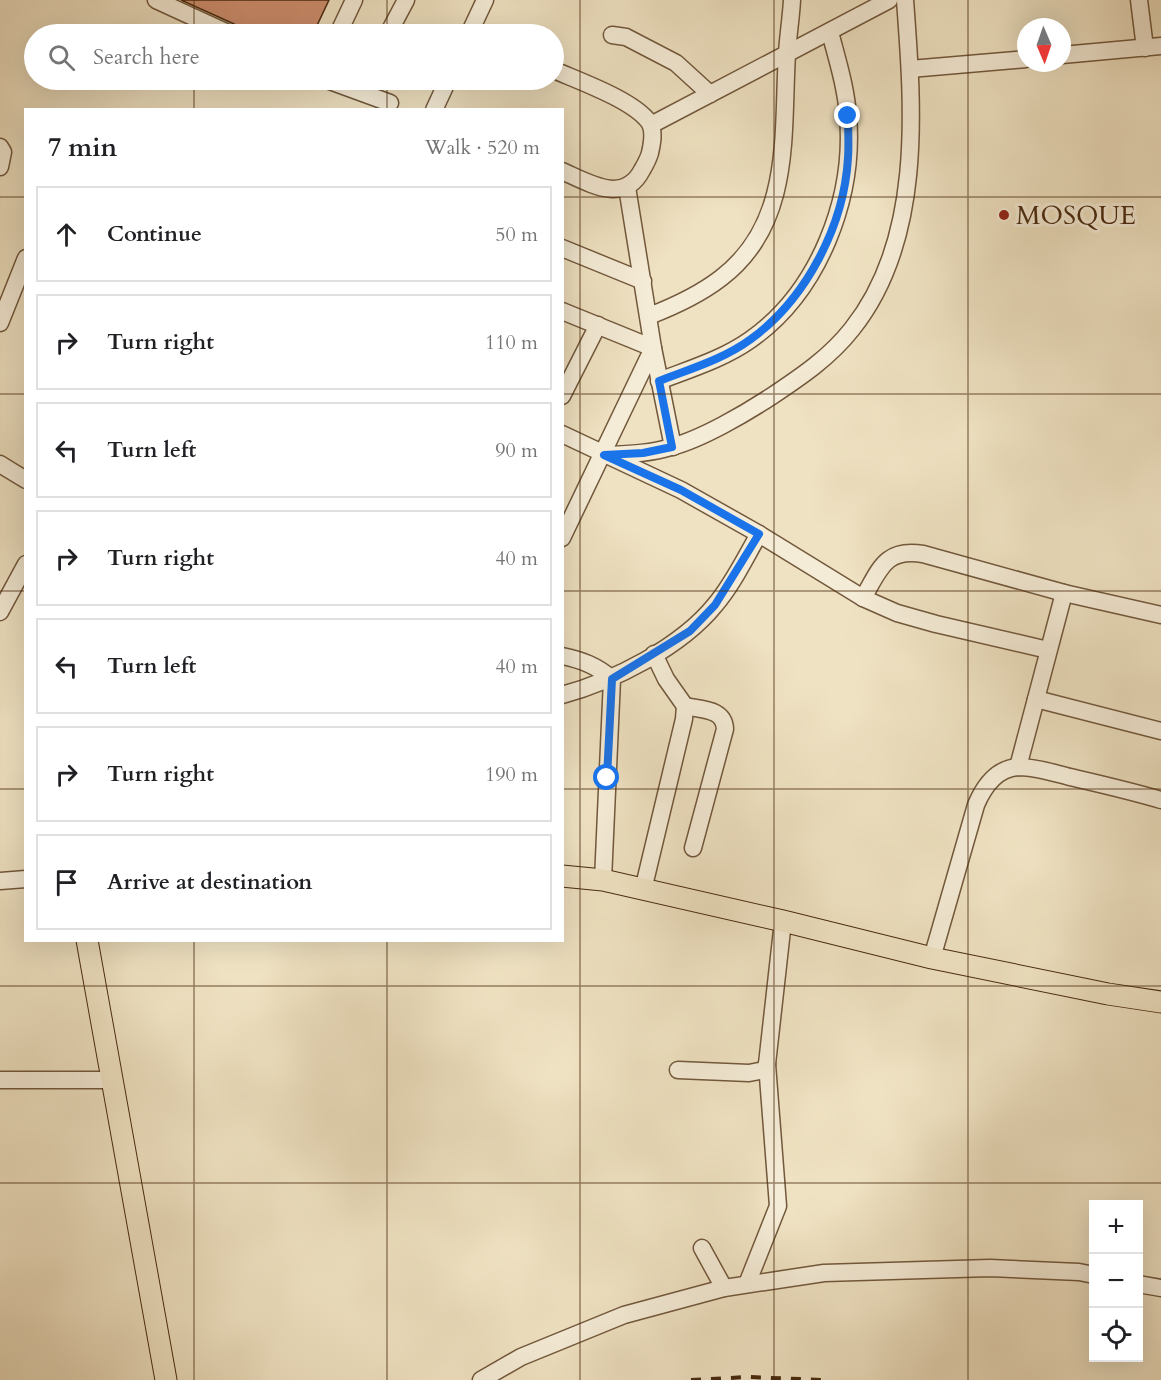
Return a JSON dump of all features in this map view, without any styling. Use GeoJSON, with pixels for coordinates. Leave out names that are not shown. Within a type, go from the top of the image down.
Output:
{"type":"FeatureCollection","features":[{"type":"Feature","properties":{"kind":"main road"},"geometry":{"type":"LineString","coordinates":[[564,876],[603,880],[932,958],[1107,994],[1161,1002]]}},
{"type":"Feature","properties":{"kind":"main road"},"geometry":{"type":"LineString","coordinates":[[87,942],[166,1380]]}},
{"type":"Feature","properties":{"kind":"street"},"geometry":{"type":"LineString","coordinates":[[156,0],[208,24]]}},
{"type":"Feature","properties":{"kind":"street"},"geometry":{"type":"LineString","coordinates":[[343,24],[354,0]]}},
{"type":"Feature","properties":{"kind":"street"},"geometry":{"type":"LineString","coordinates":[[393,24],[406,0]]}},
{"type":"Feature","properties":{"kind":"street"},"geometry":{"type":"LineString","coordinates":[[475,24],[484,0]]}},
{"type":"Feature","properties":{"kind":"street"},"geometry":{"type":"LineString","coordinates":[[649,316],[689,300],[723,277],[748,250],[769,216],[778,185],[783,152],[792,0]]}},
{"type":"Feature","properties":{"kind":"street"},"geometry":{"type":"LineString","coordinates":[[651,125],[889,0]]}},
{"type":"Feature","properties":{"kind":"street"},"geometry":{"type":"LineString","coordinates":[[604,455],[643,453],[672,447],[716,428],[759,405],[814,368],[852,329],[880,286],[897,239],[907,184],[911,125],[905,0]]}},
{"type":"Feature","properties":{"kind":"street"},"geometry":{"type":"LineString","coordinates":[[1071,54],[1153,47],[1139,0]]}},
{"type":"Feature","properties":{"kind":"street"},"geometry":{"type":"LineString","coordinates":[[659,381],[710,362],[750,340],[780,314],[807,281],[830,234],[843,192],[848,159],[848,116],[842,73],[830,32]]}},
{"type":"Feature","properties":{"kind":"street"},"geometry":{"type":"LineString","coordinates":[[612,34],[626,37],[676,63],[710,94]]}},
{"type":"Feature","properties":{"kind":"street"},"geometry":{"type":"LineString","coordinates":[[910,69],[1017,60]]}},
{"type":"Feature","properties":{"kind":"street"},"geometry":{"type":"LineString","coordinates":[[564,75],[620,100],[641,113],[651,125],[653,139],[649,158],[638,178],[627,187],[612,190],[564,172]]}},
{"type":"Feature","properties":{"kind":"street"},"geometry":{"type":"LineString","coordinates":[[369,90],[390,103]]}},
{"type":"Feature","properties":{"kind":"street"},"geometry":{"type":"LineString","coordinates":[[435,108],[443,90]]}},
{"type":"Feature","properties":{"kind":"street"},"geometry":{"type":"LineString","coordinates":[[0,147],[3,153],[0,166]]}},
{"type":"Feature","properties":{"kind":"street"},"geometry":{"type":"LineString","coordinates":[[627,187],[653,348],[672,447]]}},
{"type":"Feature","properties":{"kind":"street"},"geometry":{"type":"LineString","coordinates":[[564,249],[643,281]]}},
{"type":"Feature","properties":{"kind":"street"},"geometry":{"type":"LineString","coordinates":[[0,323],[24,263]]}},
{"type":"Feature","properties":{"kind":"street"},"geometry":{"type":"LineString","coordinates":[[564,312],[653,348]]}},
{"type":"Feature","properties":{"kind":"street"},"geometry":{"type":"LineString","coordinates":[[564,392],[598,326]]}},
{"type":"Feature","properties":{"kind":"street"},"geometry":{"type":"LineString","coordinates":[[564,534],[604,455],[653,348]]}},
{"type":"Feature","properties":{"kind":"street"},"geometry":{"type":"LineString","coordinates":[[564,435],[681,490],[759,534],[863,598],[897,613],[1048,650]]}},
{"type":"Feature","properties":{"kind":"street"},"geometry":{"type":"LineString","coordinates":[[0,464],[24,479]]}},
{"type":"Feature","properties":{"kind":"street"},"geometry":{"type":"LineString","coordinates":[[564,694],[612,679],[690,631],[715,605],[759,534]]}},
{"type":"Feature","properties":{"kind":"street"},"geometry":{"type":"LineString","coordinates":[[863,598],[884,563],[895,555],[907,552],[923,554],[1064,593],[1161,615]]}},
{"type":"Feature","properties":{"kind":"street"},"geometry":{"type":"LineString","coordinates":[[0,612],[24,568]]}},
{"type":"Feature","properties":{"kind":"street"},"geometry":{"type":"LineString","coordinates":[[1018,767],[1064,593]]}},
{"type":"Feature","properties":{"kind":"street"},"geometry":{"type":"LineString","coordinates":[[643,890],[684,719],[684,706],[666,679],[654,654]]}},
{"type":"Feature","properties":{"kind":"street"},"geometry":{"type":"LineString","coordinates":[[564,656],[581,660],[600,669],[612,679]]}},
{"type":"Feature","properties":{"kind":"street"},"geometry":{"type":"LineString","coordinates":[[603,880],[612,679]]}},
{"type":"Feature","properties":{"kind":"street"},"geometry":{"type":"LineString","coordinates":[[1036,699],[1161,731]]}},
{"type":"Feature","properties":{"kind":"street"},"geometry":{"type":"LineString","coordinates":[[684,706],[721,715],[725,720],[725,729],[693,848]]}},
{"type":"Feature","properties":{"kind":"street"},"geometry":{"type":"LineString","coordinates":[[932,958],[976,805],[982,789],[991,779],[1003,771],[1018,767],[1043,770],[1161,800]]}},
{"type":"Feature","properties":{"kind":"street"},"geometry":{"type":"LineString","coordinates":[[0,880],[24,879]]}},
{"type":"Feature","properties":{"kind":"street"},"geometry":{"type":"LineString","coordinates":[[747,1284],[778,1206],[767,1064],[783,921]]}},
{"type":"Feature","properties":{"kind":"street"},"geometry":{"type":"LineString","coordinates":[[678,1070],[756,1073],[764,1070],[767,1064]]}},
{"type":"Feature","properties":{"kind":"street"},"geometry":{"type":"LineString","coordinates":[[0,1080],[112,1080]]}},
{"type":"Feature","properties":{"kind":"street"},"geometry":{"type":"LineString","coordinates":[[702,1248],[724,1288]]}},
{"type":"Feature","properties":{"kind":"street"},"geometry":{"type":"LineString","coordinates":[[481,1380],[521,1357],[624,1315],[724,1288],[824,1273],[990,1268],[1089,1274]]}},
{"type":"Feature","properties":{"kind":"street"},"geometry":{"type":"LineString","coordinates":[[1143,1285],[1161,1288]]}},
{"type":"Feature","properties":{"kind":"building"},"geometry":{"type":"Polygon","coordinates":[[[181,0],[329,0],[318,24],[234,24],[181,0]]]}},
{"type":"Feature","properties":{"kind":"railway"},"geometry":{"type":"LineString","coordinates":[[691,1380],[748,1377],[823,1380]]}},
{"type":"Feature","properties":{"kind":"place","name":"MOSQUE"},"geometry":{"type":"Point","coordinates":[1004,215]}},
{"type":"Feature","properties":{"kind":"route"},"geometry":{"type":"LineString","coordinates":[[607,778],[612,679],[690,631],[715,605],[734,578],[759,534],[681,490],[604,455],[643,453],[672,447],[659,381],[710,362],[750,340],[780,314],[807,281],[830,234],[843,192],[848,159],[848,116]]}}]}
